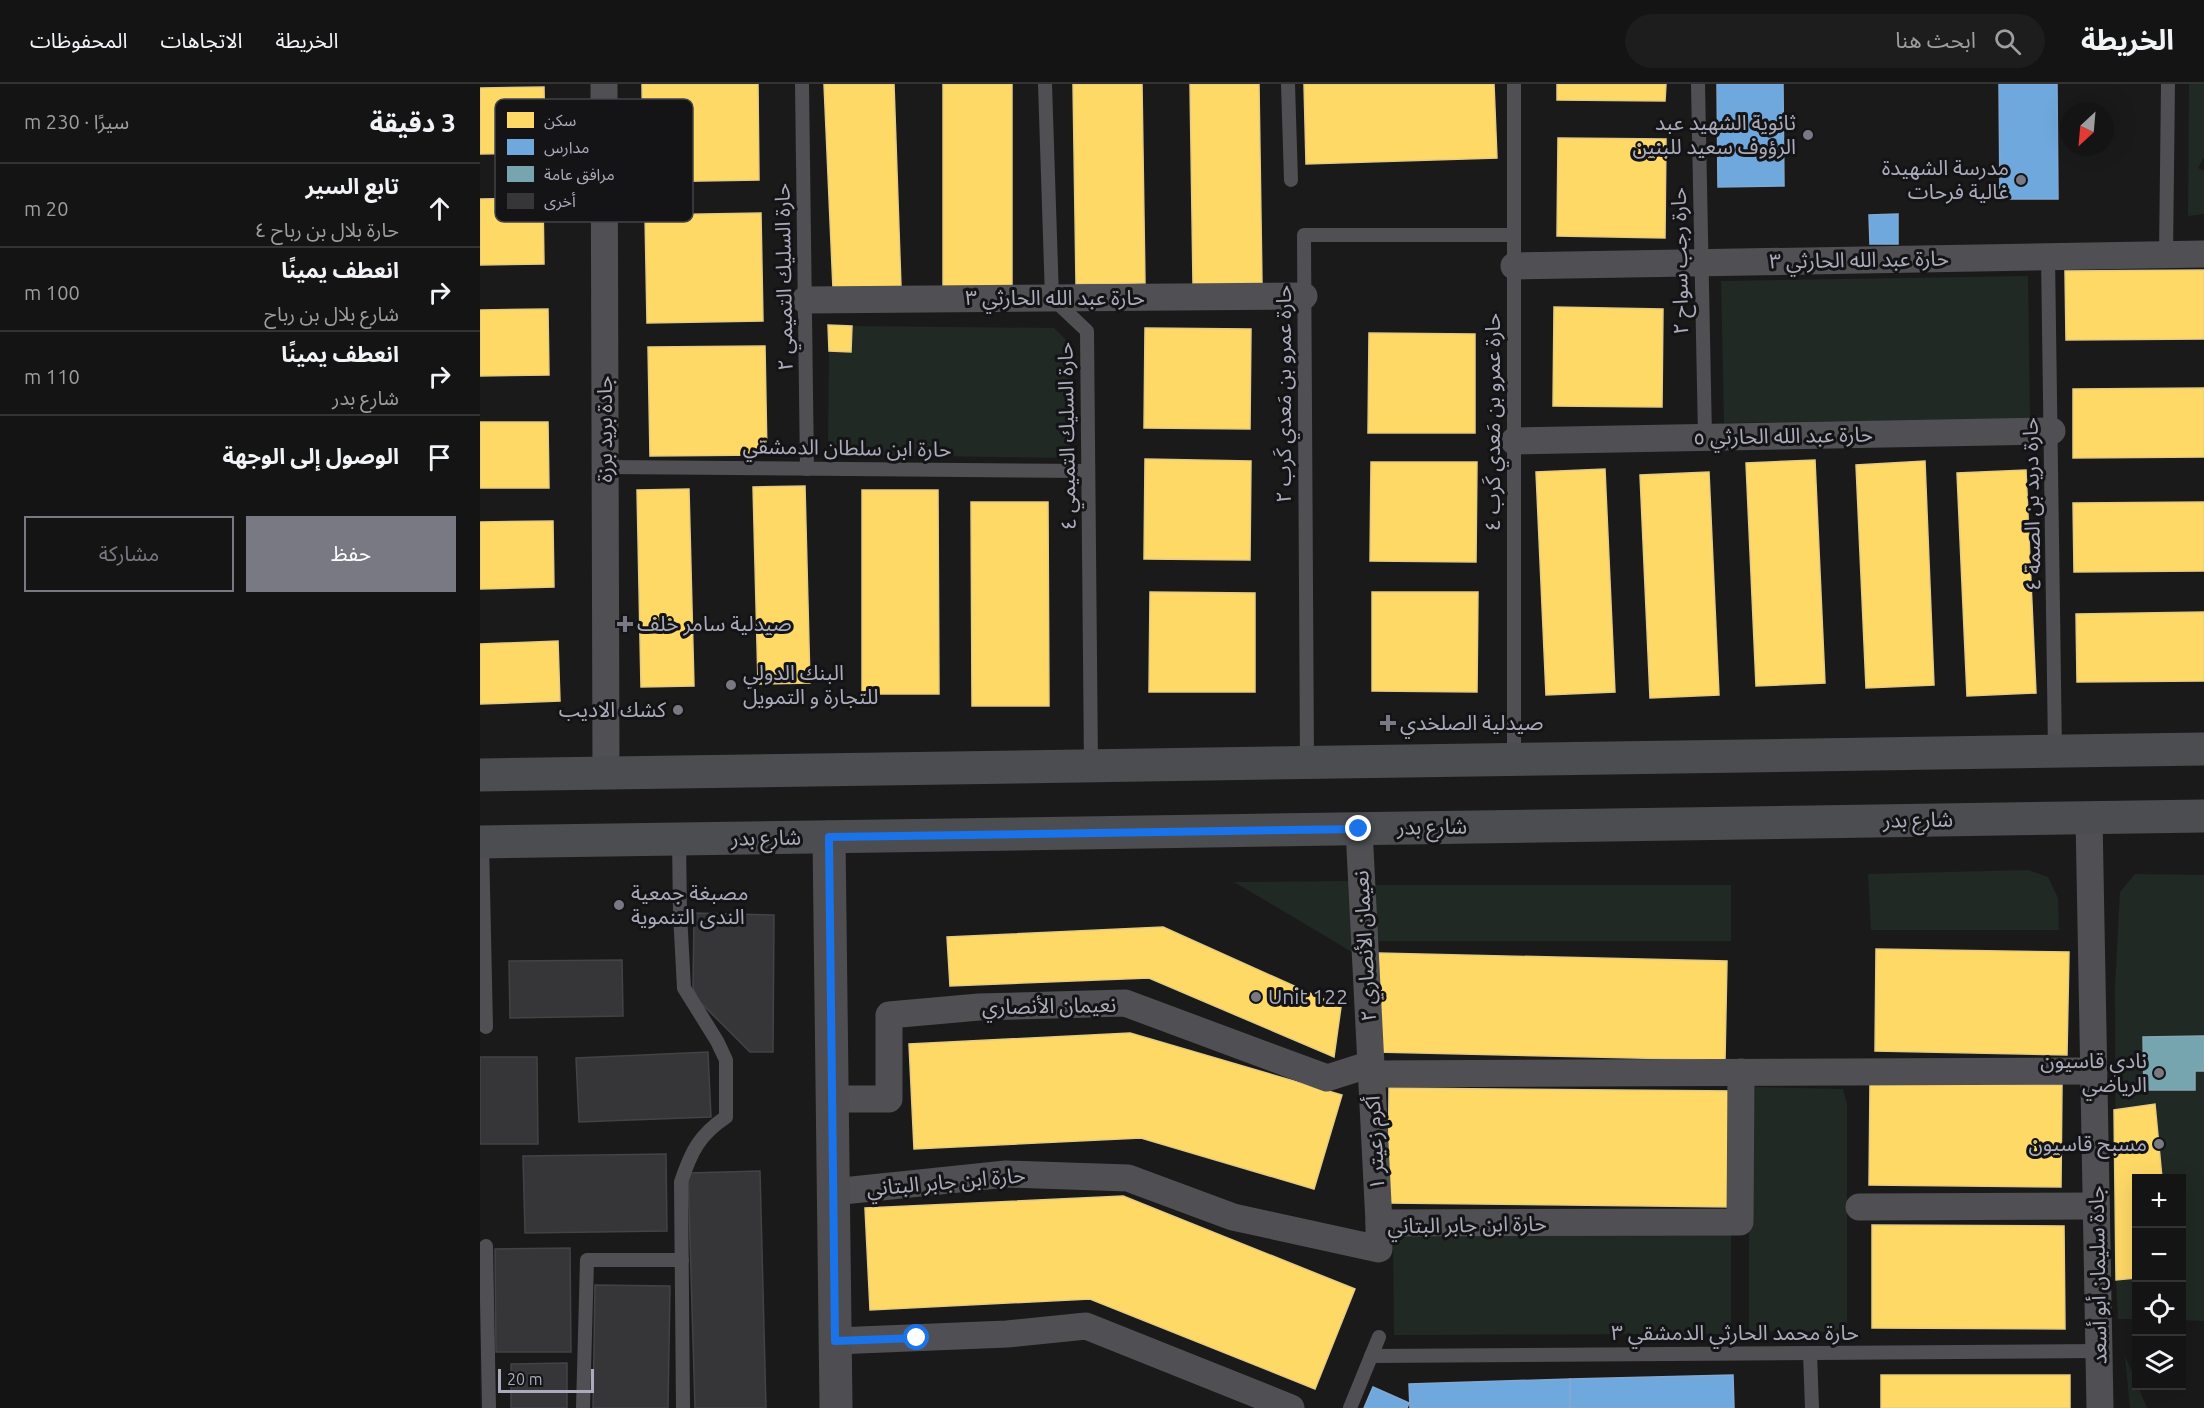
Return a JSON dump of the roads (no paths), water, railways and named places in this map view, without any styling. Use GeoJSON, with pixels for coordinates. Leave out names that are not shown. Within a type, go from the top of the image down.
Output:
{"type":"FeatureCollection","features":[{"type":"Feature","properties":{"kind":"main road"},"geometry":{"type":"LineString","coordinates":[[480,775],[2204,750]]}},
{"type":"Feature","properties":{"kind":"main road","name":"شارع بدر"},"geometry":{"type":"LineString","coordinates":[[481,842],[2204,816]]}},
{"type":"Feature","properties":{"kind":"main road"},"geometry":{"type":"LineString","coordinates":[[829,837],[836,1408]]}},
{"type":"Feature","properties":{"kind":"street","name":"جادة بريد برزة"},"geometry":{"type":"LineString","coordinates":[[604,84],[604,99]]}},
{"type":"Feature","properties":{"kind":"street","name":"جادة بريد برزة"},"geometry":{"type":"LineString","coordinates":[[604,222],[606,773]]}},
{"type":"Feature","properties":{"kind":"street","name":"حارة عبد الله الحارثي ٣"},"geometry":{"type":"LineString","coordinates":[[1514,266],[2204,254]]}},
{"type":"Feature","properties":{"kind":"street","name":"حارة عبد الله الحارثي ٣"},"geometry":{"type":"LineString","coordinates":[[805,300],[1304,296]]}},
{"type":"Feature","properties":{"kind":"street","name":"حارة عبد الله الحارثي ٥"},"geometry":{"type":"LineString","coordinates":[[1514,441],[2052,431]]}},
{"type":"Feature","properties":{"kind":"street","name":"جادة سليمان أبو أسعد"},"geometry":{"type":"LineString","coordinates":[[2089,818],[2100,1408]]}},
{"type":"Feature","properties":{"kind":"street","name":"نعيمان الأنصاري ٢"},"geometry":{"type":"LineString","coordinates":[[1359,829],[1371,1069]]}},
{"type":"Feature","properties":{"kind":"street","name":"نعيمان الأنصاري"},"geometry":{"type":"LineString","coordinates":[[832,1099],[889,1099],[889,1015],[979,1007],[1125,1003],[1327,1078],[1371,1069]]}},
{"type":"Feature","properties":{"kind":"street"},"geometry":{"type":"LineString","coordinates":[[1371,1069],[1741,1072],[2094,1071]]}},
{"type":"Feature","properties":{"kind":"street","name":"أكرم زعيتر ١"},"geometry":{"type":"LineString","coordinates":[[1371,1069],[1379,1223]]}},
{"type":"Feature","properties":{"kind":"street","name":"حارة ابن جابر البتاني"},"geometry":{"type":"LineString","coordinates":[[833,1192],[1006,1174],[1128,1178],[1233,1217],[1379,1250],[1379,1223],[1740,1222],[1741,1072]]}},
{"type":"Feature","properties":{"kind":"street"},"geometry":{"type":"LineString","coordinates":[[1859,1207],[2097,1206]]}},
{"type":"Feature","properties":{"kind":"street"},"geometry":{"type":"LineString","coordinates":[[835,1341],[1006,1334],[1086,1326],[1291,1408]]}},
{"type":"Feature","properties":{"kind":"lane","name":"حارة السليك التميمي ٢"},"geometry":{"type":"LineString","coordinates":[[802,84],[807,469]]}},
{"type":"Feature","properties":{"kind":"lane"},"geometry":{"type":"LineString","coordinates":[[1045,84],[1052,298]]}},
{"type":"Feature","properties":{"kind":"lane"},"geometry":{"type":"LineString","coordinates":[[1288,84],[1292,180]]}},
{"type":"Feature","properties":{"kind":"lane","name":"حارة عمرو بن مَعدي كَرب ٤"},"geometry":{"type":"LineString","coordinates":[[1514,84],[1514,760]]}},
{"type":"Feature","properties":{"kind":"lane","name":"حارة رجب سواح ٢"},"geometry":{"type":"LineString","coordinates":[[1698,84],[1705,437]]}},
{"type":"Feature","properties":{"kind":"lane"},"geometry":{"type":"LineString","coordinates":[[2166,255],[2168,84]]}},
{"type":"Feature","properties":{"kind":"lane","name":"حارة عمرو بن مَعدي كَرب ٢"},"geometry":{"type":"LineString","coordinates":[[1306,763],[1304,235],[1514,235]]}},
{"type":"Feature","properties":{"kind":"lane","name":"حارة دريد بن الصمة ٤"},"geometry":{"type":"LineString","coordinates":[[2048,256],[2055,752]]}},
{"type":"Feature","properties":{"kind":"lane","name":"حارة السليك التميمي ٤"},"geometry":{"type":"LineString","coordinates":[[1052,298],[1087,332],[1091,766]]}},
{"type":"Feature","properties":{"kind":"lane","name":"حارة ابن سلطان الدمشقي"},"geometry":{"type":"LineString","coordinates":[[605,467],[1088,471]]}},
{"type":"Feature","properties":{"kind":"lane"},"geometry":{"type":"LineString","coordinates":[[680,839],[680,914],[684,988],[726,1060],[726,1117],[711,1127],[692,1150],[681,1182],[683,1408]]}},
{"type":"Feature","properties":{"kind":"lane"},"geometry":{"type":"LineString","coordinates":[[481,842],[486,1027]]}},
{"type":"Feature","properties":{"kind":"lane"},"geometry":{"type":"LineString","coordinates":[[486,1246],[489,1408]]}},
{"type":"Feature","properties":{"kind":"lane"},"geometry":{"type":"LineString","coordinates":[[583,1408],[587,1260],[682,1260]]}},
{"type":"Feature","properties":{"kind":"lane"},"geometry":{"type":"LineString","coordinates":[[1350,1408],[1379,1337]]}},
{"type":"Feature","properties":{"kind":"lane","name":"حارة محمد الحارثي الدمشقي ٣"},"geometry":{"type":"LineString","coordinates":[[1371,1356],[2099,1351]]}},
{"type":"Feature","properties":{"kind":"lane"},"geometry":{"type":"LineString","coordinates":[[1810,1353],[1812,1408]]}},
{"type":"Feature","properties":{"kind":"place","name":"ثانوية الشهيد عبد الرؤوف سعيد للبنين"},"geometry":{"type":"Point","coordinates":[1808,135]}},
{"type":"Feature","properties":{"kind":"place","name":"مدرسة الشهيدة غالية فرحات"},"geometry":{"type":"Point","coordinates":[2021,180]}},
{"type":"Feature","properties":{"kind":"place","name":"صيدلية سامر خلف"},"geometry":{"type":"Point","coordinates":[625,624]}},
{"type":"Feature","properties":{"kind":"place","name":"البنك الدولي للتجارة و التمويل"},"geometry":{"type":"Point","coordinates":[731,685]}},
{"type":"Feature","properties":{"kind":"place","name":"كشك الاديب"},"geometry":{"type":"Point","coordinates":[678,710]}},
{"type":"Feature","properties":{"kind":"place","name":"صيدلية الصلخدي"},"geometry":{"type":"Point","coordinates":[1388,723]}},
{"type":"Feature","properties":{"kind":"place","name":"مصبغة جمعية الندى التنموية"},"geometry":{"type":"Point","coordinates":[619,905]}},
{"type":"Feature","properties":{"kind":"place","name":"Unit 122"},"geometry":{"type":"Point","coordinates":[1256,997]}},
{"type":"Feature","properties":{"kind":"place","name":"نادي قاسيون الرياضي"},"geometry":{"type":"Point","coordinates":[2159,1073]}},
{"type":"Feature","properties":{"kind":"place","name":"مسبح قاسيون"},"geometry":{"type":"Point","coordinates":[2159,1144]}}]}
